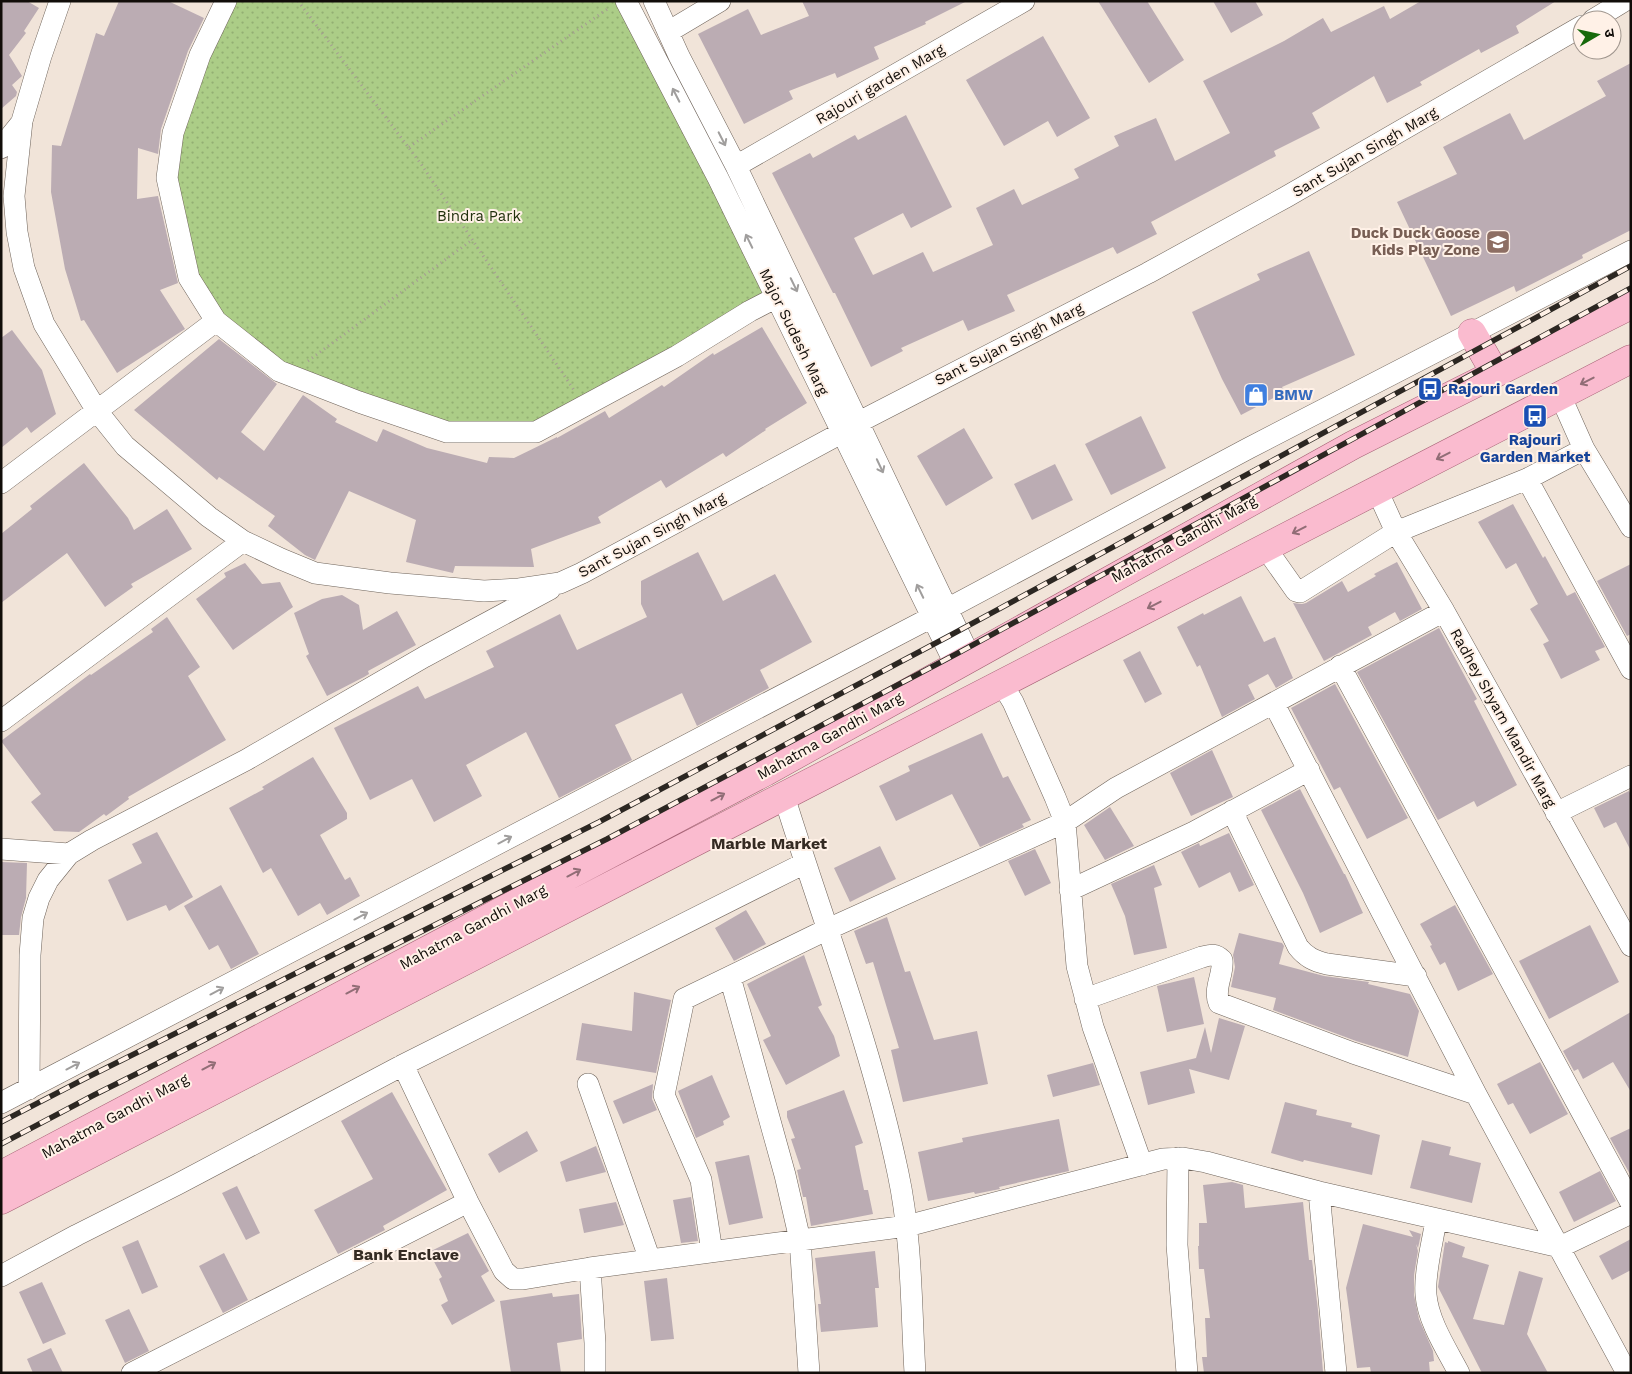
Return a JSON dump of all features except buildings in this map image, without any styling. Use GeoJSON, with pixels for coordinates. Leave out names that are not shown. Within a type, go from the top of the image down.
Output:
{"type":"FeatureCollection","features":[{"type":"Feature","properties":{"kind":"main road","name":"Mahatma Gandhi Marg"},"geometry":{"type":"LineString","coordinates":[[1,1175],[14,1165],[765,772],[1353,445],[1631,305]]}},
{"type":"Feature","properties":{"kind":"main road"},"geometry":{"type":"LineString","coordinates":[[1472,333],[1495,374]]}},
{"type":"Feature","properties":{"kind":"main road","name":"Mahatma Gandhi Marg"},"geometry":{"type":"LineString","coordinates":[[1,1200],[1631,359]]}},
{"type":"Feature","properties":{"kind":"main road","name":"Mahatma Gandhi Marg"},"geometry":{"type":"LineString","coordinates":[[1,1217],[57,1172]]}},
{"type":"Feature","properties":{"kind":"street","name":"Sant Sujan Singh Marg"},"geometry":{"type":"LineString","coordinates":[[60,1],[41,56],[22,121],[14,196],[17,232],[24,268],[44,324],[97,410],[131,452],[209,517],[243,541],[281,559],[315,572],[390,584],[484,591],[519,589],[560,583],[582,573],[851,427],[1148,273],[1286,197],[1572,32]]}},
{"type":"Feature","properties":{"kind":"street"},"geometry":{"type":"LineString","coordinates":[[226,1],[200,54],[173,133],[166,178],[189,278],[216,321],[280,371],[359,402],[447,432],[536,432],[677,356],[750,311],[777,297]]}},
{"type":"Feature","properties":{"kind":"street","name":"Major Sudesh Marg"},"geometry":{"type":"LineString","coordinates":[[654,1],[736,166],[851,427],[964,663]]}},
{"type":"Feature","properties":{"kind":"street"},"geometry":{"type":"LineString","coordinates":[[668,32],[720,1]]}},
{"type":"Feature","properties":{"kind":"street","name":"Rajouri garden Marg"},"geometry":{"type":"LineString","coordinates":[[736,166],[1024,1]]}},
{"type":"Feature","properties":{"kind":"street"},"geometry":{"type":"LineString","coordinates":[[1609,10],[1624,1]]}},
{"type":"Feature","properties":{"kind":"street","name":"Major Sudesh Marg"},"geometry":{"type":"LineString","coordinates":[[618,4],[718,178],[777,297],[851,427]]}},
{"type":"Feature","properties":{"kind":"street"},"geometry":{"type":"LineString","coordinates":[[4,141],[22,121]]}},
{"type":"Feature","properties":{"kind":"street"},"geometry":{"type":"LineString","coordinates":[[1,1103],[940,613],[1249,448],[1631,251]]}},
{"type":"Feature","properties":{"kind":"street"},"geometry":{"type":"LineString","coordinates":[[1,482],[216,321]]}},
{"type":"Feature","properties":{"kind":"street"},"geometry":{"type":"LineString","coordinates":[[1560,395],[1584,449],[1631,527]]}},
{"type":"Feature","properties":{"kind":"street"},"geometry":{"type":"LineString","coordinates":[[1266,548],[1296,591],[1299,592],[1402,529],[1527,479],[1584,449]]}},
{"type":"Feature","properties":{"kind":"street"},"geometry":{"type":"LineString","coordinates":[[1527,479],[1631,669]]}},
{"type":"Feature","properties":{"kind":"street","name":"Radhey Shyam Mandir Marg"},"geometry":{"type":"LineString","coordinates":[[1382,487],[1444,611],[1560,811],[1631,926]]}},
{"type":"Feature","properties":{"kind":"street","name":"Radhey Shyam Mandir Marg"},"geometry":{"type":"LineString","coordinates":[[1402,529],[1454,614],[1631,946]]}},
{"type":"Feature","properties":{"kind":"street"},"geometry":{"type":"LineString","coordinates":[[1,721],[243,541]]}},
{"type":"Feature","properties":{"kind":"street"},"geometry":{"type":"LineString","coordinates":[[29,1089],[30,955],[34,918],[38,898],[48,880],[69,854],[92,840],[246,760],[424,657],[560,583]]}},
{"type":"Feature","properties":{"kind":"street"},"geometry":{"type":"LineString","coordinates":[[712,1252],[701,1180],[664,1095],[684,999],[828,929],[1065,822],[1116,788],[1444,611]]}},
{"type":"Feature","properties":{"kind":"street"},"geometry":{"type":"LineString","coordinates":[[1340,666],[1631,1204]]}},
{"type":"Feature","properties":{"kind":"street"},"geometry":{"type":"LineString","coordinates":[[1002,684],[1013,702],[1065,822],[1077,966],[1093,1027],[1142,1165]]}},
{"type":"Feature","properties":{"kind":"street"},"geometry":{"type":"LineString","coordinates":[[1274,704],[1476,1094],[1627,1373]]}},
{"type":"Feature","properties":{"kind":"street"},"geometry":{"type":"LineString","coordinates":[[1070,890],[1194,832],[1309,770]]}},
{"type":"Feature","properties":{"kind":"street"},"geometry":{"type":"LineString","coordinates":[[1560,811],[1631,776]]}},
{"type":"Feature","properties":{"kind":"street"},"geometry":{"type":"LineString","coordinates":[[784,796],[847,983],[898,1174],[907,1226],[915,1373]]}},
{"type":"Feature","properties":{"kind":"street"},"geometry":{"type":"LineString","coordinates":[[1232,811],[1298,947],[1305,955],[1314,961],[1327,964],[1416,976]]}},
{"type":"Feature","properties":{"kind":"street"},"geometry":{"type":"LineString","coordinates":[[1,849],[69,854]]}},
{"type":"Feature","properties":{"kind":"street"},"geometry":{"type":"LineString","coordinates":[[1,1276],[403,1065],[805,863]]}},
{"type":"Feature","properties":{"kind":"street"},"geometry":{"type":"LineString","coordinates":[[1085,999],[1212,954],[1222,960],[1223,968],[1216,998],[1224,1006],[1476,1094]]}},
{"type":"Feature","properties":{"kind":"street"},"geometry":{"type":"LineString","coordinates":[[730,977],[785,1175],[800,1240],[809,1373]]}},
{"type":"Feature","properties":{"kind":"street"},"geometry":{"type":"LineString","coordinates":[[403,1065],[468,1202],[504,1271],[513,1279],[907,1226],[1163,1159],[1178,1158],[1206,1162],[1319,1192],[1560,1248],[1631,1212]]}},
{"type":"Feature","properties":{"kind":"street"},"geometry":{"type":"LineString","coordinates":[[588,1084],[650,1260]]}},
{"type":"Feature","properties":{"kind":"street"},"geometry":{"type":"LineString","coordinates":[[1178,1158],[1177,1245],[1187,1373]]}},
{"type":"Feature","properties":{"kind":"street"},"geometry":{"type":"LineString","coordinates":[[1319,1192],[1336,1373]]}},
{"type":"Feature","properties":{"kind":"street"},"geometry":{"type":"LineString","coordinates":[[132,1373],[468,1202]]}},
{"type":"Feature","properties":{"kind":"street"},"geometry":{"type":"LineString","coordinates":[[1436,1219],[1426,1286],[1426,1298],[1437,1330],[1460,1373]]}},
{"type":"Feature","properties":{"kind":"street"},"geometry":{"type":"LineString","coordinates":[[590,1268],[595,1373]]}},
{"type":"Feature","properties":{"kind":"path"},"geometry":{"type":"LineString","coordinates":[[298,1],[409,147],[584,406]]}},
{"type":"Feature","properties":{"kind":"path"},"geometry":{"type":"LineString","coordinates":[[409,147],[618,4]]}},
{"type":"Feature","properties":{"kind":"path"},"geometry":{"type":"LineString","coordinates":[[289,374],[472,240]]}},
{"type":"Feature","properties":{"kind":"green space","name":"Bindra Park"},"geometry":{"type":"Polygon","coordinates":[[[226,1],[626,1],[777,297],[536,432],[447,432],[289,375],[216,321],[189,278],[167,178],[226,1]]]}},
{"type":"Feature","properties":{"kind":"railway"},"geometry":{"type":"LineString","coordinates":[[1,1122],[599,822],[949,636],[1631,266]]}},
{"type":"Feature","properties":{"kind":"railway"},"geometry":{"type":"LineString","coordinates":[[1,1144],[94,1095],[607,839],[958,653],[1631,288]]}},
{"type":"Feature","properties":{"kind":"place","name":"Duck Duck Goose Kids Play Zone"},"geometry":{"type":"Point","coordinates":[1498,242]}},
{"type":"Feature","properties":{"kind":"place","name":"Rajouri Garden"},"geometry":{"type":"Point","coordinates":[1430,389]}},
{"type":"Feature","properties":{"kind":"place","name":"BMW"},"geometry":{"type":"Point","coordinates":[1256,395]}},
{"type":"Feature","properties":{"kind":"place","name":"Rajouri Garden Market"},"geometry":{"type":"Point","coordinates":[1535,416]}},
{"type":"Feature","properties":{"kind":"district","name":"Marble Market"},"geometry":{"type":"Point","coordinates":[769,843]}},
{"type":"Feature","properties":{"kind":"district","name":"Bank Enclave"},"geometry":{"type":"Point","coordinates":[406,1254]}}]}
